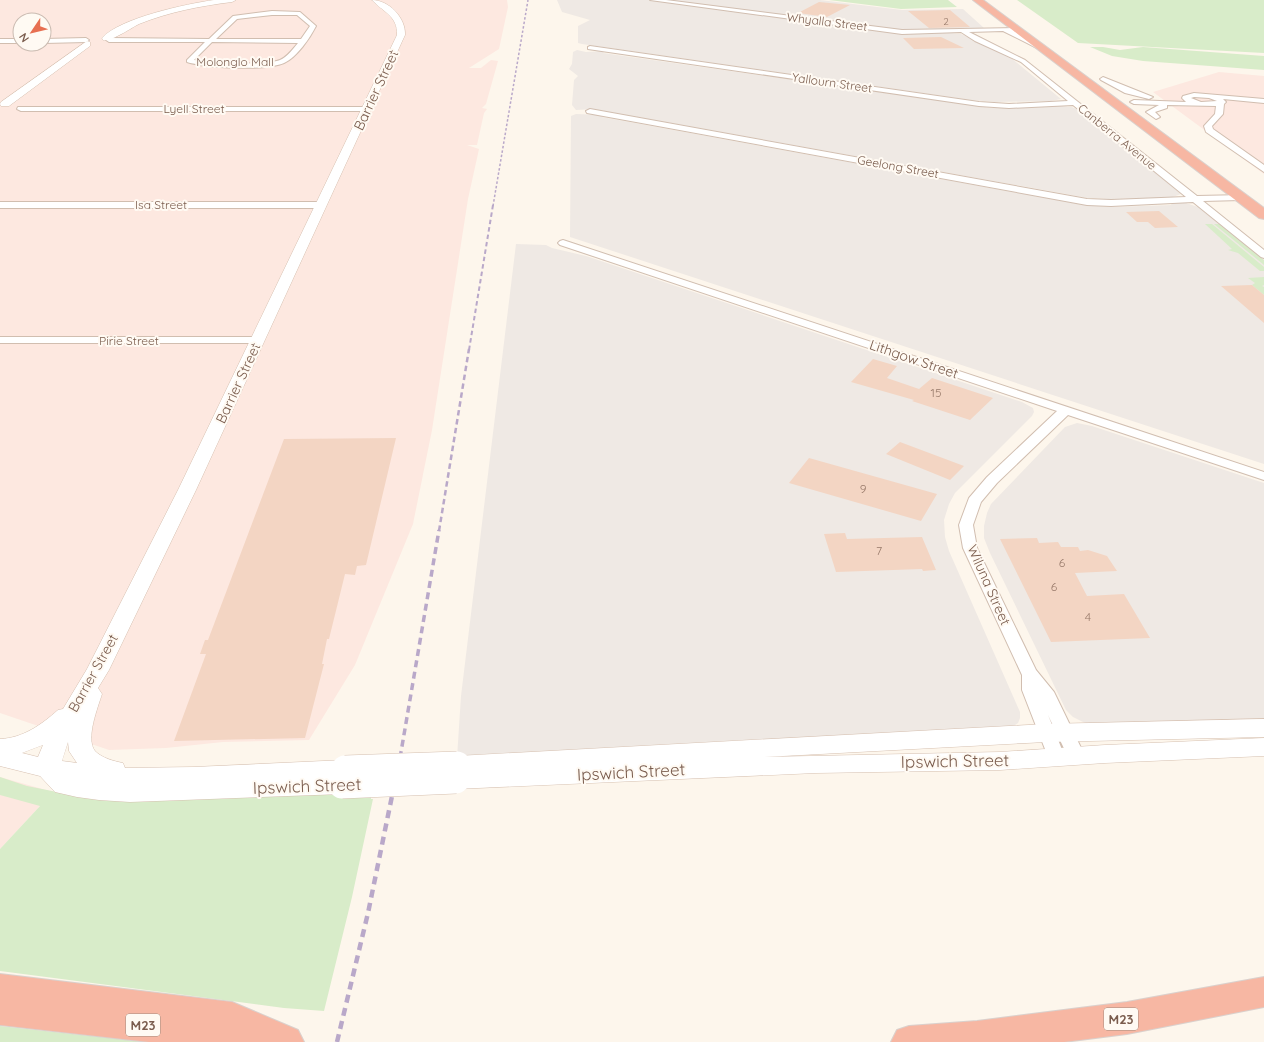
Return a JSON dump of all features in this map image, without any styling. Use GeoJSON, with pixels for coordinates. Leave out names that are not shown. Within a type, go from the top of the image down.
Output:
{"type":"FeatureCollection","features":[{"type":"Feature","properties":{"kind":"highway","name":"Canberra Avenue"},"geometry":{"type":"LineString","coordinates":[[977,0],[1014,26],[1039,47],[1241,197],[1261,208]]}},
{"type":"Feature","properties":{"kind":"highway"},"geometry":{"type":"LineString","coordinates":[[1014,26],[1023,28],[1028,24]]}},
{"type":"Feature","properties":{"kind":"highway"},"geometry":{"type":"LineString","coordinates":[[1014,26],[1037,33]]}},
{"type":"Feature","properties":{"kind":"highway"},"geometry":{"type":"LineString","coordinates":[[1092,71],[1168,126]]}},
{"type":"Feature","properties":{"kind":"highway"},"geometry":{"type":"LineString","coordinates":[[1102,94],[1120,100],[1134,102]]}},
{"type":"Feature","properties":{"kind":"highway"},"geometry":{"type":"LineString","coordinates":[[1134,102],[1128,105],[1146,127]]}},
{"type":"Feature","properties":{"kind":"highway"},"geometry":{"type":"LineString","coordinates":[[1241,197],[1250,195],[1253,190]]}},
{"type":"Feature","properties":{"kind":"highway"},"geometry":{"type":"LineString","coordinates":[[0,989],[232,1018],[287,1042]]}},
{"type":"Feature","properties":{"kind":"highway","name":"M23"},"geometry":{"type":"LineString","coordinates":[[909,1042],[977,1037],[1127,1018],[1264,992]]}},
{"type":"Feature","properties":{"kind":"highway","name":"M23"},"geometry":{"type":"LineString","coordinates":[[0,1009],[287,1042]]}},
{"type":"Feature","properties":{"kind":"main road"},"geometry":{"type":"LineString","coordinates":[[3,110],[115,26],[149,14],[216,0]]}},
{"type":"Feature","properties":{"kind":"main road"},"geometry":{"type":"LineString","coordinates":[[3,110],[20,107],[95,42],[126,25],[150,16],[201,4],[232,0]]}},
{"type":"Feature","properties":{"kind":"main road","name":"Barrier Street"},"geometry":{"type":"LineString","coordinates":[[49,769],[50,758],[54,746],[74,708],[98,670],[187,490],[402,35],[403,27],[399,19],[376,0]]}},
{"type":"Feature","properties":{"kind":"main road"},"geometry":{"type":"LineString","coordinates":[[98,670],[78,737],[81,751],[93,763],[110,769],[163,776]]}},
{"type":"Feature","properties":{"kind":"main road"},"geometry":{"type":"LineString","coordinates":[[0,748],[19,745],[44,734],[74,708]]}},
{"type":"Feature","properties":{"kind":"main road","name":"Ipswich Street"},"geometry":{"type":"LineString","coordinates":[[0,768],[33,778],[77,788],[110,791],[157,792],[344,777],[794,756],[1055,733],[1264,728]]}},
{"type":"Feature","properties":{"kind":"main road","name":"Ipswich Street"},"geometry":{"type":"LineString","coordinates":[[794,756],[1000,761],[1264,747]]}},
{"type":"Feature","properties":{"kind":"main road","name":"Ipswich Street"},"geometry":{"type":"LineString","coordinates":[[0,757],[49,769],[103,776],[344,777]]}},
{"type":"Feature","properties":{"kind":"main road"},"geometry":{"type":"LineString","coordinates":[[49,769],[55,778],[77,788]]}},
{"type":"Feature","properties":{"kind":"street","name":"Whyalla Street"},"geometry":{"type":"LineString","coordinates":[[653,0],[888,30],[1001,29],[1014,26]]}},
{"type":"Feature","properties":{"kind":"street","name":"Molonglo Mall"},"geometry":{"type":"LineString","coordinates":[[278,12],[300,14],[313,26],[303,40],[287,59],[280,62],[206,64],[189,61],[237,16],[278,12]]}},
{"type":"Feature","properties":{"kind":"street","name":"Whyalla Street"},"geometry":{"type":"LineString","coordinates":[[1001,29],[1015,33],[1039,47]]}},
{"type":"Feature","properties":{"kind":"street","name":"Canberra Avenue"},"geometry":{"type":"LineString","coordinates":[[963,30],[976,39],[1014,55],[1075,102],[1264,255]]}},
{"type":"Feature","properties":{"kind":"street","name":"Molonglo Mall"},"geometry":{"type":"LineString","coordinates":[[52,41],[303,40]]}},
{"type":"Feature","properties":{"kind":"street"},"geometry":{"type":"LineString","coordinates":[[0,41],[12,41]]}},
{"type":"Feature","properties":{"kind":"street"},"geometry":{"type":"LineString","coordinates":[[0,46],[8,41]]}},
{"type":"Feature","properties":{"kind":"street","name":"Yallourn Street"},"geometry":{"type":"LineString","coordinates":[[590,48],[979,104],[1009,106],[1075,102]]}},
{"type":"Feature","properties":{"kind":"street"},"geometry":{"type":"LineString","coordinates":[[1103,80],[1136,94],[1159,98],[1186,100],[1202,104],[1217,109],[1219,114]]}},
{"type":"Feature","properties":{"kind":"street"},"geometry":{"type":"LineString","coordinates":[[1208,96],[1218,98],[1221,103],[1219,114],[1208,126],[1209,130],[1264,169]]}},
{"type":"Feature","properties":{"kind":"street"},"geometry":{"type":"LineString","coordinates":[[1156,117],[1150,112],[1152,109],[1208,96],[1264,101]]}},
{"type":"Feature","properties":{"kind":"street"},"geometry":{"type":"LineString","coordinates":[[1134,102],[1142,99],[1159,98]]}},
{"type":"Feature","properties":{"kind":"street"},"geometry":{"type":"LineString","coordinates":[[1202,104],[1221,103],[1243,99]]}},
{"type":"Feature","properties":{"kind":"street"},"geometry":{"type":"LineString","coordinates":[[1134,102],[1186,100]]}},
{"type":"Feature","properties":{"kind":"street","name":"Lyell Street"},"geometry":{"type":"LineString","coordinates":[[20,107],[367,109]]}},
{"type":"Feature","properties":{"kind":"street","name":"Geelong Street"},"geometry":{"type":"LineString","coordinates":[[590,112],[1087,202],[1111,203],[1241,197]]}},
{"type":"Feature","properties":{"kind":"street"},"geometry":{"type":"LineString","coordinates":[[1209,199],[1226,186]]}},
{"type":"Feature","properties":{"kind":"street","name":"Geelong Street"},"geometry":{"type":"LineString","coordinates":[[1209,199],[1261,208]]}},
{"type":"Feature","properties":{"kind":"street","name":"Isa Street"},"geometry":{"type":"LineString","coordinates":[[0,205],[321,205]]}},
{"type":"Feature","properties":{"kind":"street","name":"Lithgow Street"},"geometry":{"type":"LineString","coordinates":[[563,243],[1264,476]]}},
{"type":"Feature","properties":{"kind":"street","name":"Pirie Street"},"geometry":{"type":"LineString","coordinates":[[0,340],[258,340]]}},
{"type":"Feature","properties":{"kind":"street","name":"Wiluna Street"},"geometry":{"type":"LineString","coordinates":[[1066,410],[992,480],[974,500],[966,524],[970,548],[1030,675],[1030,690],[1055,733],[1066,757]]}},
{"type":"Feature","properties":{"kind":"shaded area"},"geometry":{"type":"Polygon","coordinates":[[[0,0],[507,0],[508,7],[499,49],[469,68],[481,68],[491,60],[498,61],[486,104],[482,108],[487,109],[484,113],[477,145],[467,145],[479,149],[468,199],[432,430],[413,524],[355,665],[309,740],[223,742],[166,748],[109,750],[0,713],[0,0]]]}},
{"type":"Feature","properties":{"kind":"shaded area"},"geometry":{"type":"Polygon","coordinates":[[[557,0],[820,0],[902,10],[963,9],[984,28],[948,30],[952,33],[961,34],[1005,53],[1061,99],[1051,101],[995,102],[971,100],[582,44],[578,43],[578,26],[590,20],[562,12],[557,0]]]}},
{"type":"Feature","properties":{"kind":"shaded area"},"geometry":{"type":"Polygon","coordinates":[[[577,50],[586,52],[605,51],[603,53],[992,108],[1051,107],[1049,105],[1072,107],[1080,111],[1181,194],[1170,198],[1088,198],[593,109],[576,110],[572,105],[574,80],[578,76],[569,69],[572,64],[573,52],[577,50]]]}},
{"type":"Feature","properties":{"kind":"shaded area"},"geometry":{"type":"Polygon","coordinates":[[[1219,72],[1264,76],[1264,174],[1153,92],[1219,72]]]}},
{"type":"Feature","properties":{"kind":"shaded area"},"geometry":{"type":"Polygon","coordinates":[[[576,114],[605,115],[602,117],[1084,205],[1112,207],[1172,205],[1168,202],[1171,202],[1186,203],[1198,207],[1264,260],[1264,464],[570,237],[571,116],[576,114]]]}},
{"type":"Feature","properties":{"kind":"shaded area"},"geometry":{"type":"Polygon","coordinates":[[[516,244],[546,245],[552,248],[586,256],[1022,402],[1033,408],[1034,412],[1032,416],[955,493],[949,504],[944,520],[945,537],[949,551],[1020,712],[1018,723],[1012,727],[457,758],[461,696],[516,244]]]}},
{"type":"Feature","properties":{"kind":"shaded area"},"geometry":{"type":"Polygon","coordinates":[[[1077,423],[1092,426],[1264,483],[1264,719],[1089,725],[1073,717],[1066,710],[990,553],[984,538],[984,526],[991,504],[1065,427],[1077,423]]]}},
{"type":"Feature","properties":{"kind":"shaded area"},"geometry":{"type":"Polygon","coordinates":[[[0,777],[53,792],[0,849],[0,777]]]}},
{"type":"Feature","properties":{"kind":"green space"},"geometry":{"type":"Polygon","coordinates":[[[829,0],[948,0],[957,7],[901,9],[829,0]]]}},
{"type":"Feature","properties":{"kind":"green space"},"geometry":{"type":"Polygon","coordinates":[[[1017,0],[1264,0],[1264,53],[1078,43],[1017,0]]]}},
{"type":"Feature","properties":{"kind":"green space"},"geometry":{"type":"Polygon","coordinates":[[[1090,47],[1103,47],[1120,50],[1143,47],[1264,56],[1264,70],[1143,61],[1112,56],[1090,47]]]}},
{"type":"Feature","properties":{"kind":"green space"},"geometry":{"type":"Polygon","coordinates":[[[1205,224],[1212,224],[1264,267],[1264,271],[1260,271],[1238,253],[1228,250],[1232,249],[1205,224]]]}},
{"type":"Feature","properties":{"kind":"green space"},"geometry":{"type":"Polygon","coordinates":[[[1214,224],[1219,224],[1264,260],[1264,265],[1214,224]]]}},
{"type":"Feature","properties":{"kind":"green space"},"geometry":{"type":"Polygon","coordinates":[[[1264,277],[1264,285],[1262,286],[1264,287],[1264,295],[1252,285],[1255,283],[1248,278],[1264,277]]]}},
{"type":"Feature","properties":{"kind":"green space"},"geometry":{"type":"Polygon","coordinates":[[[0,777],[27,786],[72,795],[371,794],[371,799],[373,799],[352,897],[324,1011],[284,1008],[0,971],[0,849],[40,806],[0,795],[0,777]]]}},
{"type":"Feature","properties":{"kind":"green space"},"geometry":{"type":"Polygon","coordinates":[[[0,1026],[145,1042],[0,1042],[0,1026]]]}},
{"type":"Feature","properties":{"kind":"building"},"geometry":{"type":"Polygon","coordinates":[[[819,2],[850,5],[827,17],[798,13],[819,2]]]}},
{"type":"Feature","properties":{"kind":"building"},"geometry":{"type":"Polygon","coordinates":[[[950,10],[970,27],[929,28],[908,11],[950,10]]]}},
{"type":"Feature","properties":{"kind":"building"},"geometry":{"type":"Polygon","coordinates":[[[941,37],[964,48],[914,49],[903,38],[941,37]]]}},
{"type":"Feature","properties":{"kind":"building"},"geometry":{"type":"Polygon","coordinates":[[[1159,211],[1178,227],[1155,228],[1148,222],[1137,222],[1126,212],[1159,211]]]}},
{"type":"Feature","properties":{"kind":"building"},"geometry":{"type":"Polygon","coordinates":[[[1252,285],[1264,295],[1264,323],[1221,286],[1252,285]]]}},
{"type":"Feature","properties":{"kind":"building"},"geometry":{"type":"Polygon","coordinates":[[[873,359],[897,366],[887,378],[919,389],[932,378],[993,398],[970,420],[912,401],[914,400],[851,382],[873,359]]]}},
{"type":"Feature","properties":{"kind":"building"},"geometry":{"type":"Polygon","coordinates":[[[396,438],[366,565],[357,566],[355,575],[345,574],[329,639],[327,639],[322,664],[324,664],[305,738],[174,741],[206,654],[200,654],[205,640],[208,640],[284,439],[396,438]]]}},
{"type":"Feature","properties":{"kind":"building"},"geometry":{"type":"Polygon","coordinates":[[[900,442],[964,466],[950,480],[886,454],[900,442]]]}},
{"type":"Feature","properties":{"kind":"building"},"geometry":{"type":"Polygon","coordinates":[[[809,458],[937,494],[921,521],[789,483],[809,458]]]}},
{"type":"Feature","properties":{"kind":"building"},"geometry":{"type":"Polygon","coordinates":[[[845,533],[847,539],[922,537],[936,570],[923,571],[922,569],[836,572],[824,534],[845,533]]]}},
{"type":"Feature","properties":{"kind":"building"},"geometry":{"type":"Polygon","coordinates":[[[1037,538],[1039,543],[1058,542],[1061,547],[1078,547],[1080,551],[1088,550],[1107,556],[1117,571],[1075,573],[1087,596],[1124,594],[1150,638],[1051,642],[1000,539],[1037,538]]]}},
{"type":"Feature","properties":{"kind":"railway"},"geometry":{"type":"LineString","coordinates":[[493,206],[528,0]]}},
{"type":"Feature","properties":{"kind":"railway"},"geometry":{"type":"LineString","coordinates":[[469,350],[493,205]]}},
{"type":"Feature","properties":{"kind":"railway"},"geometry":{"type":"LineString","coordinates":[[439,531],[469,349]]}},
{"type":"Feature","properties":{"kind":"railway"},"geometry":{"type":"LineString","coordinates":[[400,758],[439,530]]}},
{"type":"Feature","properties":{"kind":"railway"},"geometry":{"type":"LineString","coordinates":[[337,1042],[368,913],[400,757]]}}]}
